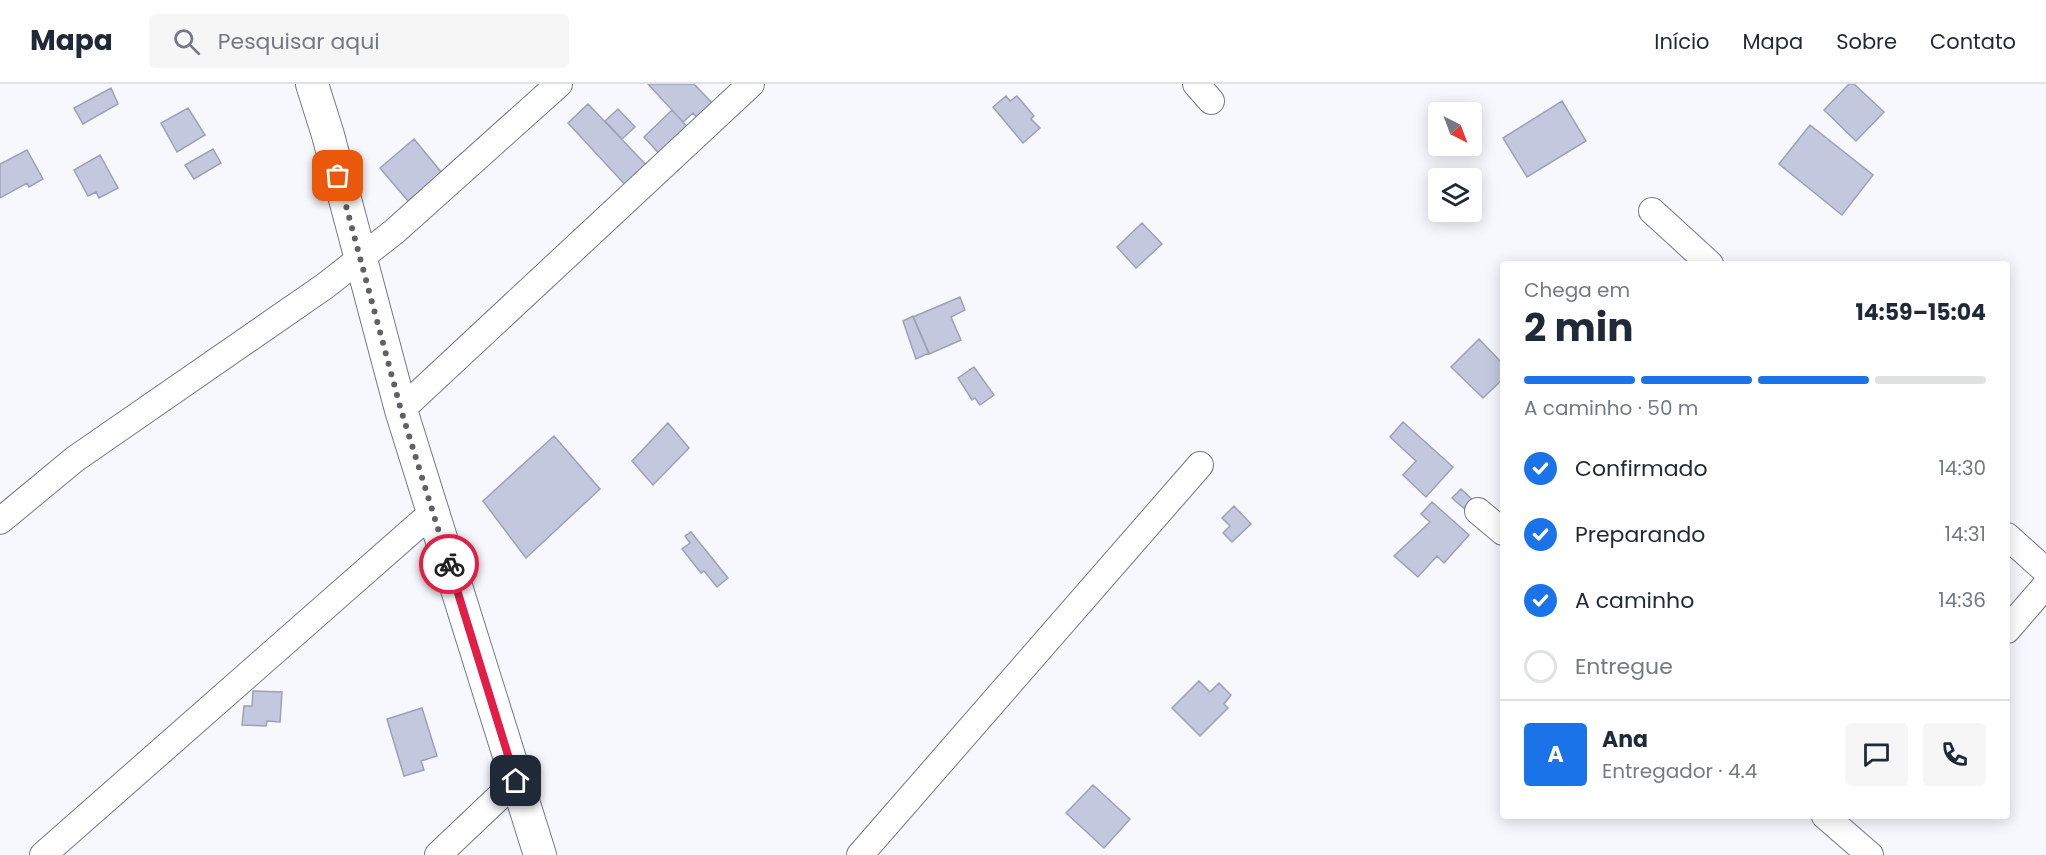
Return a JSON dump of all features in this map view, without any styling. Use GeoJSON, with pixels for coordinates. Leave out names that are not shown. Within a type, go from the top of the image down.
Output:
{"type":"FeatureCollection","features":[{"type":"Feature","properties":{"kind":"street"},"geometry":{"type":"LineString","coordinates":[[312,84],[328,135],[359,259],[401,410],[540,855]]}},
{"type":"Feature","properties":{"kind":"street"},"geometry":{"type":"LineString","coordinates":[[0,521],[75,459],[315,293],[395,231],[559,84]]}},
{"type":"Feature","properties":{"kind":"street"},"geometry":{"type":"LineString","coordinates":[[401,410],[751,84]]}},
{"type":"Feature","properties":{"kind":"street"},"geometry":{"type":"LineString","coordinates":[[1652,211],[1707,261]]}},
{"type":"Feature","properties":{"kind":"street"},"geometry":{"type":"LineString","coordinates":[[860,855],[1200,465]]}},
{"type":"Feature","properties":{"kind":"street"},"geometry":{"type":"LineString","coordinates":[[1478,511],[1500,529]]}},
{"type":"Feature","properties":{"kind":"street"},"geometry":{"type":"LineString","coordinates":[[43,855],[433,512]]}},
{"type":"Feature","properties":{"kind":"street"},"geometry":{"type":"LineString","coordinates":[[2010,539],[2046,571]]}},
{"type":"Feature","properties":{"kind":"street"},"geometry":{"type":"LineString","coordinates":[[2010,627],[2046,585]]}},
{"type":"Feature","properties":{"kind":"street"},"geometry":{"type":"LineString","coordinates":[[438,855],[516,781]]}},
{"type":"Feature","properties":{"kind":"street"},"geometry":{"type":"LineString","coordinates":[[1829,819],[1870,855]]}},
{"type":"Feature","properties":{"kind":"building"},"geometry":{"type":"Polygon","coordinates":[[[648,84],[694,84],[717,108],[702,123],[693,113],[683,122],[648,84]]]}},
{"type":"Feature","properties":{"kind":"building"},"geometry":{"type":"Polygon","coordinates":[[[1849,84],[1854,84],[1884,112],[1856,141],[1824,110],[1849,84]]]}},
{"type":"Feature","properties":{"kind":"building"},"geometry":{"type":"Polygon","coordinates":[[[111,88],[118,104],[83,124],[74,108],[111,88]]]}},
{"type":"Feature","properties":{"kind":"building"},"geometry":{"type":"Polygon","coordinates":[[[1006,96],[1010,101],[1017,96],[1034,116],[1031,119],[1040,128],[1023,143],[993,107],[1006,96]]]}},
{"type":"Feature","properties":{"kind":"building"},"geometry":{"type":"Polygon","coordinates":[[[1562,101],[1586,141],[1527,177],[1503,138],[1562,101]]]}},
{"type":"Feature","properties":{"kind":"building"},"geometry":{"type":"Polygon","coordinates":[[[588,104],[651,170],[630,190],[568,123],[588,104]]]}},
{"type":"Feature","properties":{"kind":"building"},"geometry":{"type":"Polygon","coordinates":[[[188,108],[205,135],[177,152],[161,123],[188,108]]]}},
{"type":"Feature","properties":{"kind":"building"},"geometry":{"type":"Polygon","coordinates":[[[618,109],[635,127],[622,139],[605,121],[618,109]]]}},
{"type":"Feature","properties":{"kind":"building"},"geometry":{"type":"Polygon","coordinates":[[[672,110],[692,132],[664,159],[644,137],[672,110]]]}},
{"type":"Feature","properties":{"kind":"building"},"geometry":{"type":"Polygon","coordinates":[[[1810,125],[1873,175],[1842,215],[1779,164],[1810,125]]]}},
{"type":"Feature","properties":{"kind":"building"},"geometry":{"type":"Polygon","coordinates":[[[414,139],[442,173],[408,201],[380,168],[414,139]]]}},
{"type":"Feature","properties":{"kind":"building"},"geometry":{"type":"Polygon","coordinates":[[[213,149],[221,163],[194,179],[185,165],[213,149]]]}},
{"type":"Feature","properties":{"kind":"building"},"geometry":{"type":"Polygon","coordinates":[[[27,150],[43,179],[29,187],[27,183],[0,198],[0,164],[27,150]]]}},
{"type":"Feature","properties":{"kind":"building"},"geometry":{"type":"Polygon","coordinates":[[[100,155],[118,188],[99,198],[96,192],[88,196],[74,170],[100,155]]]}},
{"type":"Feature","properties":{"kind":"building"},"geometry":{"type":"Polygon","coordinates":[[[1142,223],[1162,244],[1136,268],[1117,247],[1142,223]]]}},
{"type":"Feature","properties":{"kind":"building"},"geometry":{"type":"Polygon","coordinates":[[[960,297],[965,310],[951,317],[961,340],[929,354],[913,317],[960,297]]]}},
{"type":"Feature","properties":{"kind":"building"},"geometry":{"type":"Polygon","coordinates":[[[913,316],[929,353],[916,359],[903,321],[913,316]]]}},
{"type":"Feature","properties":{"kind":"building"},"geometry":{"type":"Polygon","coordinates":[[[1479,339],[1500,361],[1500,382],[1483,398],[1451,367],[1479,339]]]}},
{"type":"Feature","properties":{"kind":"building"},"geometry":{"type":"Polygon","coordinates":[[[974,367],[994,395],[980,405],[975,398],[972,400],[958,378],[974,367]]]}},
{"type":"Feature","properties":{"kind":"building"},"geometry":{"type":"Polygon","coordinates":[[[1403,422],[1453,467],[1426,497],[1403,475],[1416,461],[1390,437],[1403,422]]]}},
{"type":"Feature","properties":{"kind":"building"},"geometry":{"type":"Polygon","coordinates":[[[668,423],[689,448],[653,485],[632,461],[668,423]]]}},
{"type":"Feature","properties":{"kind":"building"},"geometry":{"type":"Polygon","coordinates":[[[554,436],[600,489],[526,558],[483,501],[554,436]]]}},
{"type":"Feature","properties":{"kind":"building"},"geometry":{"type":"Polygon","coordinates":[[[1461,489],[1475,502],[1467,511],[1452,498],[1461,489]]]}},
{"type":"Feature","properties":{"kind":"building"},"geometry":{"type":"Polygon","coordinates":[[[1432,502],[1469,535],[1444,563],[1437,556],[1418,577],[1394,556],[1430,522],[1421,514],[1432,502]]]}},
{"type":"Feature","properties":{"kind":"building"},"geometry":{"type":"Polygon","coordinates":[[[1234,506],[1251,524],[1232,542],[1223,533],[1230,526],[1222,518],[1234,506]]]}},
{"type":"Feature","properties":{"kind":"building"},"geometry":{"type":"Polygon","coordinates":[[[691,532],[728,578],[717,587],[704,571],[701,573],[682,549],[690,543],[685,536],[691,532]]]}},
{"type":"Feature","properties":{"kind":"building"},"geometry":{"type":"Polygon","coordinates":[[[1199,681],[1210,692],[1219,683],[1231,695],[1224,704],[1228,708],[1200,736],[1172,708],[1199,681]]]}},
{"type":"Feature","properties":{"kind":"building"},"geometry":{"type":"Polygon","coordinates":[[[253,691],[282,692],[280,722],[267,721],[266,726],[242,725],[244,706],[252,706],[253,691]]]}},
{"type":"Feature","properties":{"kind":"building"},"geometry":{"type":"Polygon","coordinates":[[[422,708],[437,756],[421,761],[424,770],[404,776],[387,719],[422,708]]]}},
{"type":"Feature","properties":{"kind":"building"},"geometry":{"type":"Polygon","coordinates":[[[1093,785],[1130,819],[1104,848],[1066,813],[1093,785]]]}},
{"type":"Feature","properties":{"kind":"way so far"},"geometry":{"type":"LineString","coordinates":[[338,176],[401,410],[449,564]]}},
{"type":"Feature","properties":{"kind":"route"},"geometry":{"type":"LineString","coordinates":[[449,564],[516,781]]}}]}
